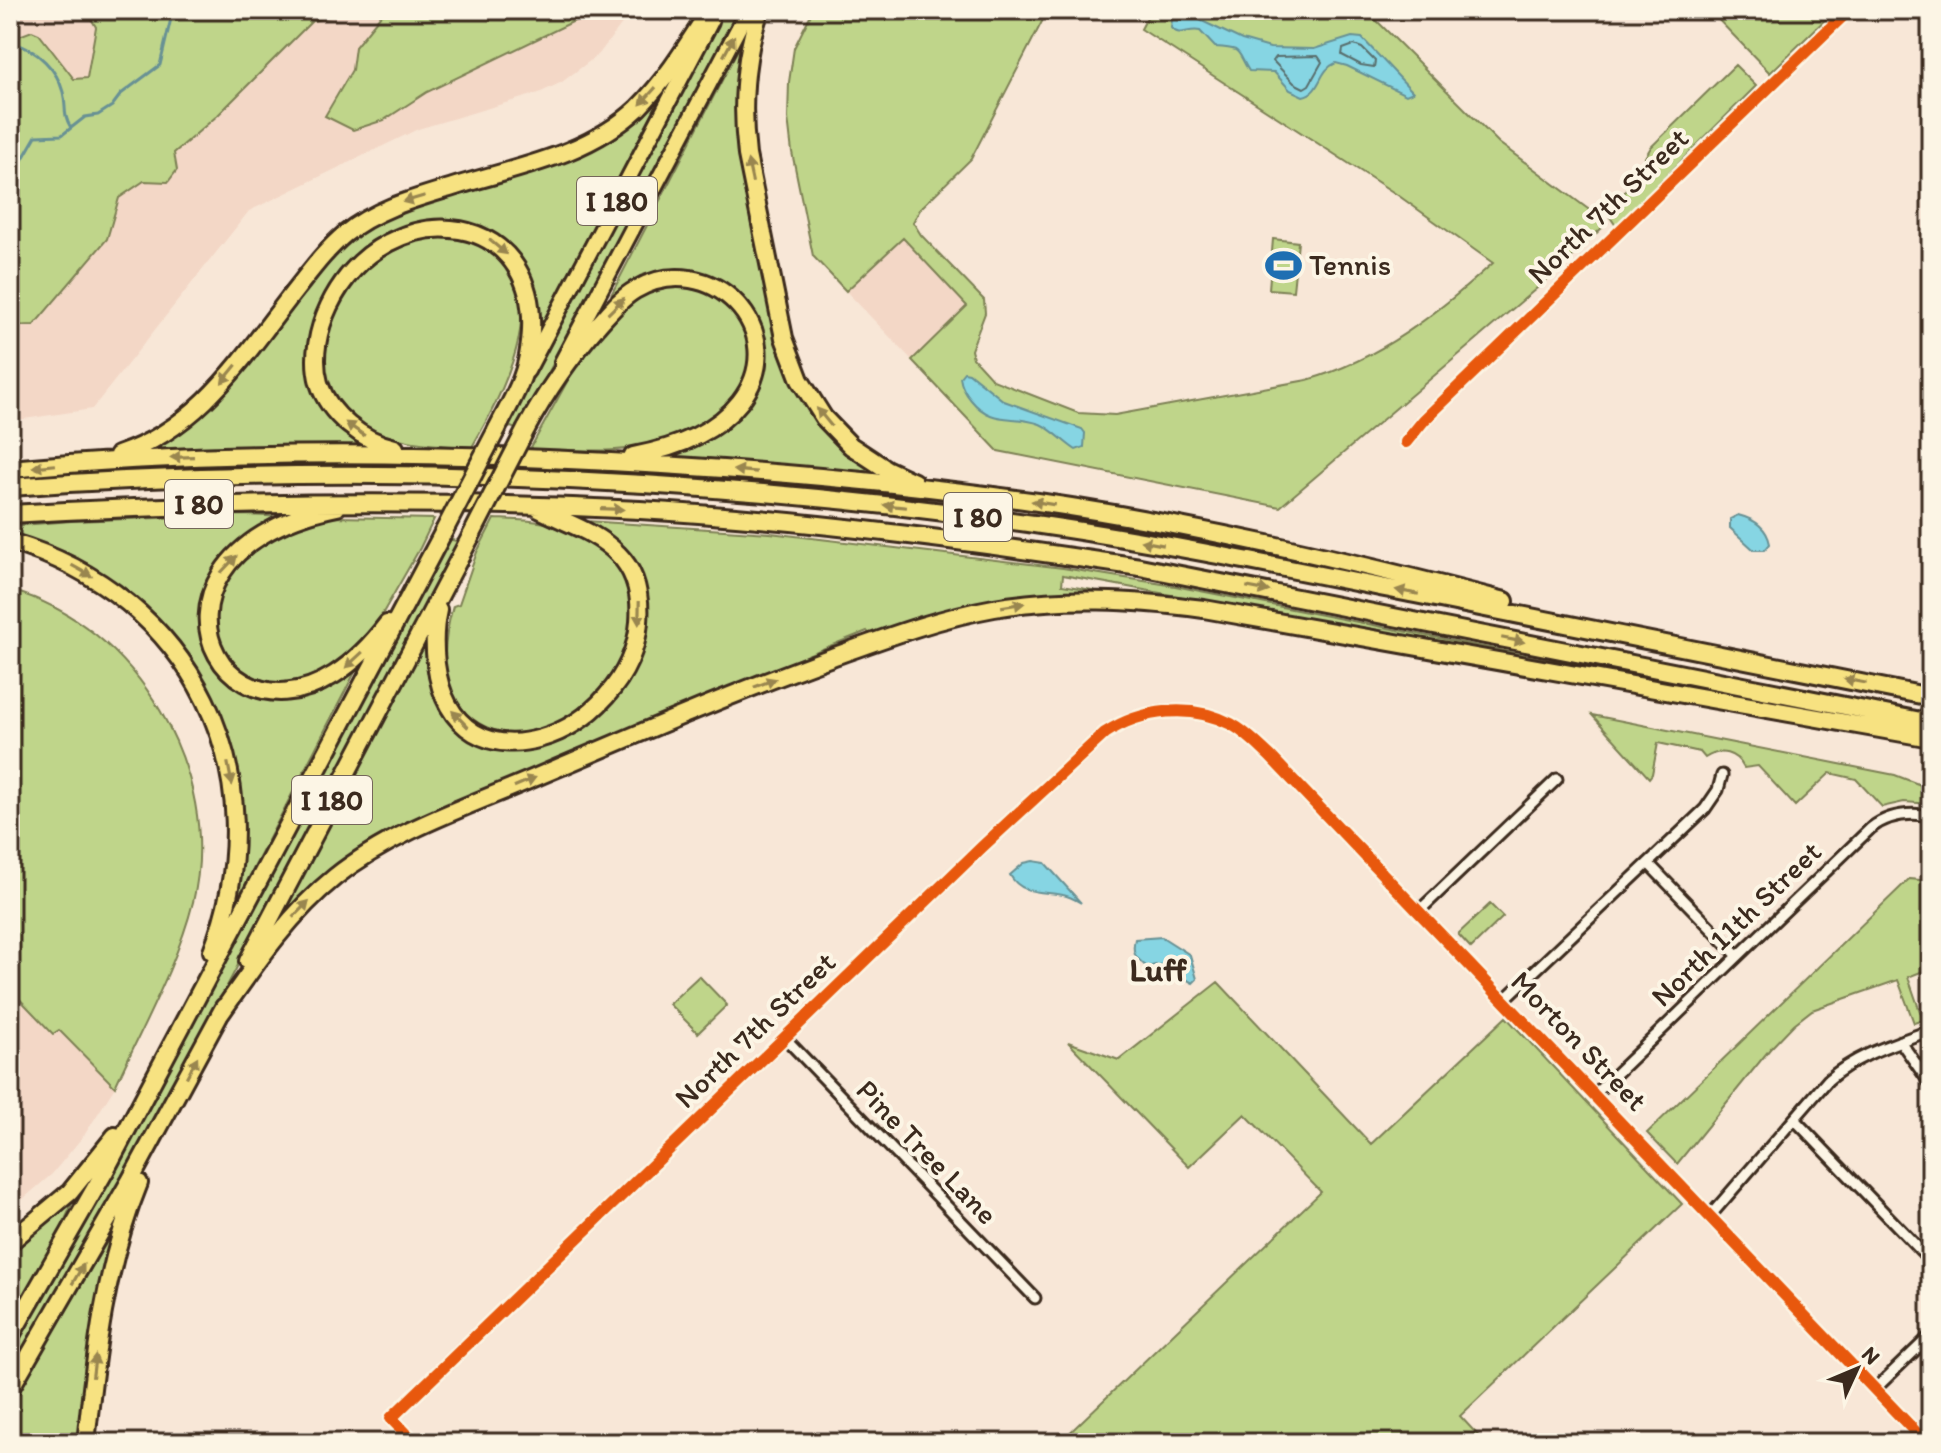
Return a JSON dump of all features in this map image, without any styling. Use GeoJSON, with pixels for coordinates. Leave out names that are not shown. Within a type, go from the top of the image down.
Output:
{"type":"FeatureCollection","features":[{"type":"Feature","properties":{"kind":"highway"},"geometry":{"type":"LineString","coordinates":[[78,463],[137,448],[168,432],[195,412],[223,382],[320,258],[366,220],[404,201],[561,155],[602,136],[620,123],[663,79],[710,10]]}},
{"type":"Feature","properties":{"kind":"highway"},"geometry":{"type":"LineString","coordinates":[[760,10],[745,75],[744,130],[791,361],[811,401],[851,446],[897,475],[934,489]]}},
{"type":"Feature","properties":{"kind":"highway"},"geometry":{"type":"LineString","coordinates":[[428,453],[389,447],[362,434],[334,411],[317,375],[316,353],[326,311],[343,281],[368,257],[411,234],[447,228],[475,232],[497,244],[514,263],[529,309],[528,358],[517,392]]}},
{"type":"Feature","properties":{"kind":"highway"},"geometry":{"type":"LineString","coordinates":[[548,387],[609,313],[627,295],[651,282],[675,277],[708,282],[730,296],[745,314],[753,331],[757,356],[748,390],[734,409],[706,430],[670,447],[628,458],[600,461]]}},
{"type":"Feature","properties":{"kind":"highway","name":"I 180"},"geometry":{"type":"LineString","coordinates":[[10,1389],[165,1118],[548,387]]}},
{"type":"Feature","properties":{"kind":"highway","name":"I 180"},"geometry":{"type":"LineString","coordinates":[[10,1337],[147,1093],[517,392]]}},
{"type":"Feature","properties":{"kind":"highway"},"geometry":{"type":"LineString","coordinates":[[10,469],[251,454],[428,453],[600,461],[934,489],[1037,502],[1218,534],[1364,566],[1665,643]]}},
{"type":"Feature","properties":{"kind":"highway","name":"I 80"},"geometry":{"type":"LineString","coordinates":[[10,487],[225,477],[422,476],[609,482],[812,497],[1043,525],[1148,542],[1931,697]]}},
{"type":"Feature","properties":{"kind":"highway"},"geometry":{"type":"LineString","coordinates":[[388,502],[349,505],[305,516],[263,535],[230,560],[216,579],[208,601],[207,625],[212,645],[226,668],[247,684],[280,693],[307,690],[335,676],[362,653],[420,577]]}},
{"type":"Feature","properties":{"kind":"highway","name":"I 80"},"geometry":{"type":"LineString","coordinates":[[10,514],[209,504],[388,502],[639,510],[831,526],[986,544],[1140,567],[1931,723]]}},
{"type":"Feature","properties":{"kind":"highway"},"geometry":{"type":"LineString","coordinates":[[446,584],[435,631],[438,677],[449,707],[466,726],[505,743],[532,741],[567,729],[595,709],[619,681],[635,644],[640,610],[635,580],[624,560],[601,538],[534,507]]}},
{"type":"Feature","properties":{"kind":"highway"},"geometry":{"type":"LineString","coordinates":[[10,542],[80,569],[119,594],[141,613],[179,656],[207,702],[218,728],[231,776],[236,814],[236,851],[229,901],[194,1004]]}},
{"type":"Feature","properties":{"kind":"highway"},"geometry":{"type":"LineString","coordinates":[[219,1016],[294,915],[337,876],[383,846],[686,713],[925,625],[1003,607],[1096,600],[1204,609],[1931,738]]}},
{"type":"Feature","properties":{"kind":"highway"},"geometry":{"type":"LineString","coordinates":[[10,1242],[70,1192],[147,1093]]}},
{"type":"Feature","properties":{"kind":"highway"},"geometry":{"type":"LineString","coordinates":[[86,1443],[95,1362],[109,1280],[131,1203],[165,1118]]}},
{"type":"Feature","properties":{"kind":"main road","name":"I 180"},"geometry":{"type":"LineString","coordinates":[[517,392],[716,10]]}},
{"type":"Feature","properties":{"kind":"main road","name":"I 180"},"geometry":{"type":"LineString","coordinates":[[548,387],[748,10]]}},
{"type":"Feature","properties":{"kind":"main road"},"geometry":{"type":"LineString","coordinates":[[1926,1443],[1931,1438]]}},
{"type":"Feature","properties":{"kind":"street","name":"North 7th Street"},"geometry":{"type":"LineString","coordinates":[[1406,442],[1424,420],[1849,10]]}},
{"type":"Feature","properties":{"kind":"street","name":"North 7th Street"},"geometry":{"type":"LineString","coordinates":[[415,1443],[391,1418],[1088,747],[1124,721],[1173,711]]}},
{"type":"Feature","properties":{"kind":"street","name":"Morton Street"},"geometry":{"type":"LineString","coordinates":[[1173,711],[1213,717],[1251,738],[1926,1443]]}},
{"type":"Feature","properties":{"kind":"street"},"geometry":{"type":"LineString","coordinates":[[1504,1000],[1712,800],[1722,775]]}},
{"type":"Feature","properties":{"kind":"street"},"geometry":{"type":"LineString","coordinates":[[1419,911],[1557,779]]}},
{"type":"Feature","properties":{"kind":"street","name":"North 11th Street"},"geometry":{"type":"LineString","coordinates":[[1594,1095],[1871,828],[1897,815],[1928,815]]}},
{"type":"Feature","properties":{"kind":"street"},"geometry":{"type":"LineString","coordinates":[[1648,863],[1738,956]]}},
{"type":"Feature","properties":{"kind":"street"},"geometry":{"type":"LineString","coordinates":[[1710,1216],[1842,1068],[1869,1053],[1931,1030]]}},
{"type":"Feature","properties":{"kind":"street","name":"Pine Tree Lane"},"geometry":{"type":"LineString","coordinates":[[785,1038],[1035,1298]]}},
{"type":"Feature","properties":{"kind":"street"},"geometry":{"type":"LineString","coordinates":[[1900,1041],[1931,1085]]}},
{"type":"Feature","properties":{"kind":"street"},"geometry":{"type":"LineString","coordinates":[[1794,1119],[1931,1261]]}},
{"type":"Feature","properties":{"kind":"street"},"geometry":{"type":"LineString","coordinates":[[1875,1389],[1931,1335]]}},
{"type":"Feature","properties":{"kind":"shaded area"},"geometry":{"type":"Polygon","coordinates":[[[10,10],[632,10],[599,54],[562,82],[539,93],[418,129],[249,211],[92,409],[10,421],[10,10]]]}},
{"type":"Feature","properties":{"kind":"shaded area"},"geometry":{"type":"Polygon","coordinates":[[[902,238],[967,306],[912,360],[846,291],[902,238]]]}},
{"type":"Feature","properties":{"kind":"shaded area"},"geometry":{"type":"Polygon","coordinates":[[[10,989],[53,1034],[59,1029],[115,1087],[85,1134],[52,1174],[10,1210],[10,989]]]}},
{"type":"Feature","properties":{"kind":"green space"},"geometry":{"type":"Polygon","coordinates":[[[97,10],[354,10],[312,21],[218,115],[174,153],[177,170],[168,182],[144,181],[119,198],[107,239],[34,325],[10,326],[10,49],[19,36],[32,31],[39,34],[74,79],[87,78],[96,27],[90,17],[97,10]]]}},
{"type":"Feature","properties":{"kind":"green space"},"geometry":{"type":"Polygon","coordinates":[[[385,10],[597,10],[427,92],[384,120],[353,130],[325,116],[352,70],[355,47],[385,10]]]}},
{"type":"Feature","properties":{"kind":"green space"},"geometry":{"type":"Polygon","coordinates":[[[724,10],[741,10],[518,430],[511,427],[504,430],[724,10]]]}},
{"type":"Feature","properties":{"kind":"green space"},"geometry":{"type":"Polygon","coordinates":[[[813,10],[1048,10],[971,159],[921,208],[913,222],[921,235],[984,300],[985,313],[971,350],[973,358],[993,380],[1078,413],[1115,415],[1307,380],[1333,371],[1407,332],[1493,263],[1399,196],[1141,29],[1151,10],[1370,10],[1369,13],[1499,143],[1607,223],[1557,271],[1280,507],[998,451],[912,360],[967,306],[903,238],[846,291],[813,256],[788,118],[794,48],[813,10]]]}},
{"type":"Feature","properties":{"kind":"green space"},"geometry":{"type":"Polygon","coordinates":[[[1709,10],[1835,10],[1770,73],[1709,10]]]}},
{"type":"Feature","properties":{"kind":"green space"},"geometry":{"type":"Polygon","coordinates":[[[749,28],[740,103],[800,385],[887,476],[662,457],[728,422],[763,351],[724,285],[644,279],[611,295],[749,28]]]}},
{"type":"Feature","properties":{"kind":"green space"},"geometry":{"type":"Polygon","coordinates":[[[1735,65],[1756,86],[1616,226],[1610,217],[1651,147],[1735,65]]]}},
{"type":"Feature","properties":{"kind":"green space"},"geometry":{"type":"Polygon","coordinates":[[[666,87],[531,345],[534,301],[530,281],[523,264],[511,249],[479,228],[442,221],[422,224],[394,237],[346,268],[314,382],[371,445],[132,453],[167,433],[323,260],[367,222],[561,158],[666,87]]]}},
{"type":"Feature","properties":{"kind":"green space"},"geometry":{"type":"Polygon","coordinates":[[[434,234],[467,236],[483,241],[513,274],[520,297],[521,323],[516,350],[496,402],[472,447],[428,444],[385,435],[359,422],[339,404],[327,384],[323,361],[325,338],[332,315],[344,293],[359,273],[383,252],[434,234]]]}},
{"type":"Feature","properties":{"kind":"green space","name":"Tennis"},"geometry":{"type":"Polygon","coordinates":[[[1273,239],[1298,242],[1293,291],[1269,289],[1273,239]]]}},
{"type":"Feature","properties":{"kind":"green space"},"geometry":{"type":"Polygon","coordinates":[[[673,282],[714,291],[731,305],[742,322],[748,341],[748,361],[734,398],[721,413],[703,425],[659,443],[598,451],[530,449],[594,337],[639,293],[673,282]]]}},
{"type":"Feature","properties":{"kind":"green space"},"geometry":{"type":"Polygon","coordinates":[[[244,515],[289,517],[242,544],[217,569],[208,583],[202,619],[216,661],[291,697],[310,693],[353,670],[355,672],[230,914],[227,742],[147,613],[10,539],[10,526],[244,515]]]}},
{"type":"Feature","properties":{"kind":"green space"},"geometry":{"type":"Polygon","coordinates":[[[337,517],[434,519],[376,625],[332,671],[282,685],[253,678],[238,669],[217,639],[213,622],[222,580],[270,538],[315,520],[337,517]]]}},
{"type":"Feature","properties":{"kind":"green space"},"geometry":{"type":"Polygon","coordinates":[[[494,519],[550,524],[579,535],[617,558],[635,600],[630,637],[607,687],[571,717],[536,731],[518,733],[483,726],[458,704],[447,678],[445,649],[453,606],[459,604],[477,552],[494,519]]]}},
{"type":"Feature","properties":{"kind":"green space"},"geometry":{"type":"Polygon","coordinates":[[[586,521],[770,533],[1063,568],[1175,586],[1708,691],[1707,694],[1063,575],[1062,585],[1093,590],[1092,595],[871,636],[867,631],[810,654],[436,816],[277,924],[435,624],[431,660],[470,733],[562,737],[595,716],[611,701],[636,662],[644,641],[648,618],[647,597],[641,576],[631,558],[611,538],[586,521]]]}},
{"type":"Feature","properties":{"kind":"green space"},"geometry":{"type":"Polygon","coordinates":[[[461,537],[138,1155],[10,1377],[10,1348],[73,1242],[448,539],[456,541],[461,537]]]}},
{"type":"Feature","properties":{"kind":"green space"},"geometry":{"type":"Polygon","coordinates":[[[10,590],[55,608],[96,635],[131,670],[160,711],[182,756],[195,804],[199,853],[193,902],[169,972],[115,1087],[59,1030],[53,1034],[10,989],[10,590]]]}},
{"type":"Feature","properties":{"kind":"green space"},"geometry":{"type":"Polygon","coordinates":[[[1592,715],[1895,775],[1931,789],[1931,804],[1904,802],[1882,807],[1856,779],[1830,773],[1795,806],[1758,766],[1744,768],[1737,758],[1727,753],[1716,753],[1705,758],[1700,752],[1658,743],[1649,778],[1592,715]]]}},
{"type":"Feature","properties":{"kind":"green space"},"geometry":{"type":"Polygon","coordinates":[[[1909,879],[1931,881],[1931,968],[1908,977],[1923,1020],[1914,1023],[1898,980],[1812,1010],[1770,1049],[1677,1164],[1647,1133],[1909,879]]]}},
{"type":"Feature","properties":{"kind":"green space"},"geometry":{"type":"Polygon","coordinates":[[[1490,904],[1503,917],[1471,948],[1458,934],[1490,904]]]}},
{"type":"Feature","properties":{"kind":"green space"},"geometry":{"type":"Polygon","coordinates":[[[699,976],[727,1005],[698,1033],[669,1004],[699,976]]]}},
{"type":"Feature","properties":{"kind":"green space"},"geometry":{"type":"Polygon","coordinates":[[[1218,982],[1371,1144],[1506,1017],[1682,1204],[1460,1416],[1485,1443],[1059,1443],[1321,1192],[1245,1114],[1189,1167],[1068,1042],[1119,1060],[1218,982]]]}},
{"type":"Feature","properties":{"kind":"green space"},"geometry":{"type":"Polygon","coordinates":[[[75,1197],[58,1236],[10,1319],[10,1246],[75,1197]]]}},
{"type":"Feature","properties":{"kind":"green space"},"geometry":{"type":"Polygon","coordinates":[[[121,1218],[79,1443],[10,1443],[10,1406],[121,1218]]]}},
{"type":"Feature","properties":{"kind":"water"},"geometry":{"type":"Polygon","coordinates":[[[1183,12],[1242,40],[1270,48],[1314,49],[1352,37],[1362,38],[1413,92],[1406,95],[1336,63],[1330,66],[1314,90],[1303,96],[1290,90],[1274,72],[1249,71],[1238,52],[1231,48],[1215,47],[1200,31],[1174,31],[1171,28],[1172,19],[1183,12]]]}},
{"type":"Feature","properties":{"kind":"water"},"geometry":{"type":"Polygon","coordinates":[[[964,372],[1004,401],[1082,429],[1085,433],[1084,447],[1076,450],[1040,424],[995,416],[979,408],[961,383],[960,377],[964,372]]]}},
{"type":"Feature","properties":{"kind":"water"},"geometry":{"type":"Polygon","coordinates":[[[1738,515],[1763,528],[1770,544],[1765,550],[1754,550],[1730,528],[1730,519],[1738,515]]]}},
{"type":"Feature","properties":{"kind":"water"},"geometry":{"type":"Polygon","coordinates":[[[1024,863],[1045,863],[1081,903],[1065,896],[1020,886],[1010,875],[1024,863]]]}},
{"type":"Feature","properties":{"kind":"water"},"geometry":{"type":"Polygon","coordinates":[[[1162,937],[1190,955],[1197,979],[1193,983],[1169,966],[1147,967],[1137,958],[1135,939],[1162,937]]]}},
{"type":"Feature","properties":{"kind":"waterway"},"geometry":{"type":"LineString","coordinates":[[71,128],[85,117],[98,115],[112,106],[121,94],[160,65],[173,10]]}},
{"type":"Feature","properties":{"kind":"waterway"},"geometry":{"type":"LineString","coordinates":[[10,181],[36,136],[62,135],[71,128],[63,92],[51,68],[39,56],[16,44]]}},
{"type":"Feature","properties":{"kind":"cycle path"},"geometry":{"type":"LineString","coordinates":[[1406,442],[1424,420],[1849,10]]}},
{"type":"Feature","properties":{"kind":"cycle path"},"geometry":{"type":"LineString","coordinates":[[415,1443],[391,1418],[982,847],[1105,733],[1151,714],[1183,711],[1216,717],[1231,724],[1270,756],[1926,1443]]}},
{"type":"Feature","properties":{"kind":"place","name":"Tennis"},"geometry":{"type":"Point","coordinates":[1283,265]}},
{"type":"Feature","properties":{"kind":"district","name":"Luff"},"geometry":{"type":"Point","coordinates":[1158,970]}}]}
